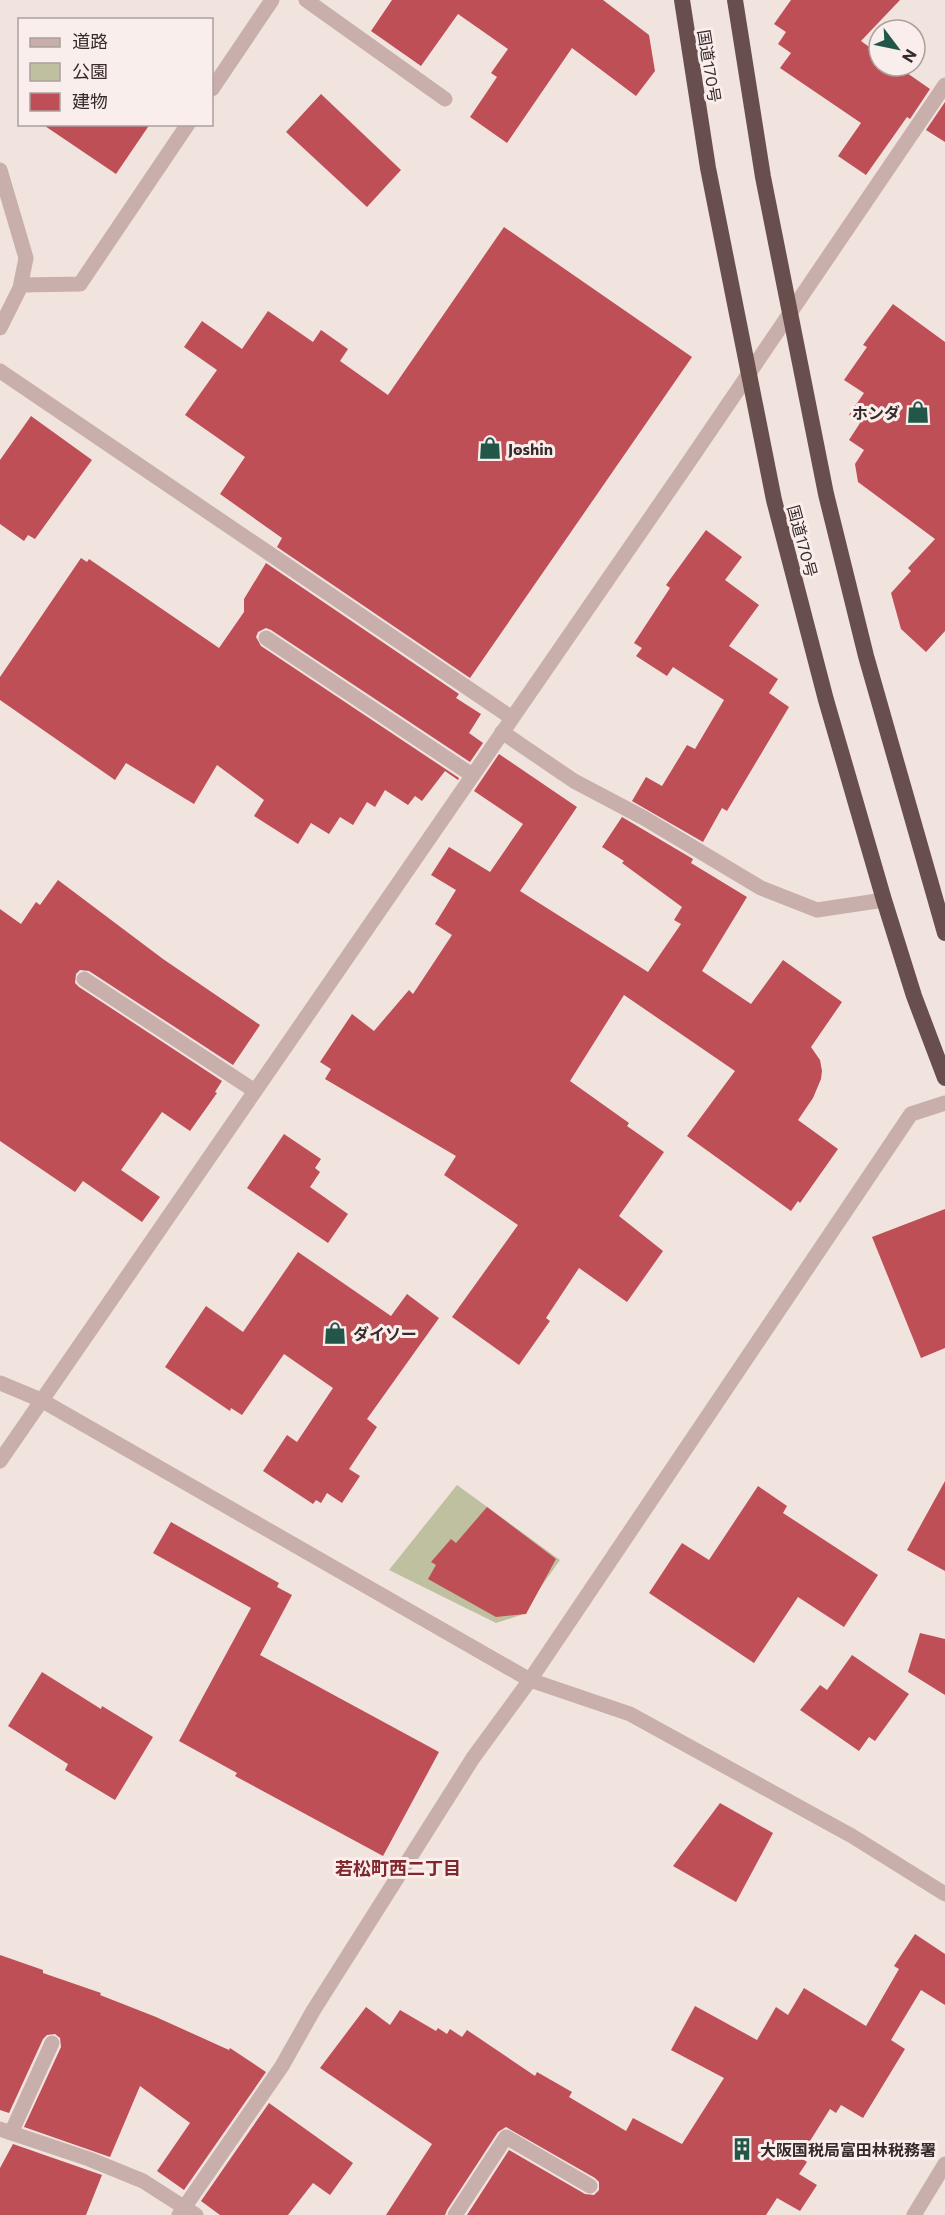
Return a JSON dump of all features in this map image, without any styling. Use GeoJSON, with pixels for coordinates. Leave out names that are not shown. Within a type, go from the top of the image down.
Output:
{"type":"FeatureCollection","features":[{"type":"Feature","properties":{"kind":"highway","name":"国道170号"},"geometry":{"type":"LineString","coordinates":[[682,0],[708,168],[783,533],[826,700],[884,900],[914,996],[945,1078]]}},
{"type":"Feature","properties":{"kind":"highway","name":"国道170号"},"geometry":{"type":"LineString","coordinates":[[735,0],[763,177],[826,494],[866,656],[945,933]]}},
{"type":"Feature","properties":{"kind":"street"},"geometry":{"type":"LineString","coordinates":[[213,88],[272,0]]}},
{"type":"Feature","properties":{"kind":"street"},"geometry":{"type":"LineString","coordinates":[[306,0],[445,99]]}},
{"type":"Feature","properties":{"kind":"street"},"geometry":{"type":"LineString","coordinates":[[0,1461],[945,85]]}},
{"type":"Feature","properties":{"kind":"street"},"geometry":{"type":"LineString","coordinates":[[21,285],[80,284],[187,126]]}},
{"type":"Feature","properties":{"kind":"street"},"geometry":{"type":"LineString","coordinates":[[0,170],[26,258],[21,285],[0,328]]}},
{"type":"Feature","properties":{"kind":"street"},"geometry":{"type":"LineString","coordinates":[[0,371],[512,718]]}},
{"type":"Feature","properties":{"kind":"street"},"geometry":{"type":"LineString","coordinates":[[266,638],[472,775]]}},
{"type":"Feature","properties":{"kind":"street"},"geometry":{"type":"LineString","coordinates":[[502,732],[574,781],[644,818],[761,888],[817,910],[884,900]]}},
{"type":"Feature","properties":{"kind":"street"},"geometry":{"type":"LineString","coordinates":[[84,979],[255,1091]]}},
{"type":"Feature","properties":{"kind":"street"},"geometry":{"type":"LineString","coordinates":[[52,2043],[5,2131],[89,2159],[143,2181],[187,2213],[282,2066],[313,2011],[473,1758],[530,1680],[911,1114],[945,1103]]}},
{"type":"Feature","properties":{"kind":"street"},"geometry":{"type":"LineString","coordinates":[[0,1383],[41,1400],[530,1680],[630,1714],[852,1836],[945,1894]]}},
{"type":"Feature","properties":{"kind":"street"},"geometry":{"type":"LineString","coordinates":[[455,2215],[507,2137],[590,2186]]}},
{"type":"Feature","properties":{"kind":"street"},"geometry":{"type":"LineString","coordinates":[[914,2215],[945,2164]]}},
{"type":"Feature","properties":{"kind":"green space"},"geometry":{"type":"Polygon","coordinates":[[[457,1485],[560,1560],[521,1615],[496,1623],[389,1570],[457,1485]]]}},
{"type":"Feature","properties":{"kind":"building"},"geometry":{"type":"Polygon","coordinates":[[[392,0],[603,0],[649,35],[655,71],[636,96],[572,48],[507,143],[470,117],[497,77],[491,73],[508,49],[458,14],[421,66],[371,31],[392,0]]]}},
{"type":"Feature","properties":{"kind":"building"},"geometry":{"type":"Polygon","coordinates":[[[791,0],[900,0],[883,18],[867,18],[867,35],[861,41],[867,45],[867,78],[914,78],[930,89],[910,119],[907,117],[866,175],[838,156],[861,123],[780,68],[791,53],[778,44],[786,32],[774,24],[791,0]]]}},
{"type":"Feature","properties":{"kind":"building"},"geometry":{"type":"Polygon","coordinates":[[[321,94],[401,170],[367,207],[286,132],[321,94]]]}},
{"type":"Feature","properties":{"kind":"building"},"geometry":{"type":"Polygon","coordinates":[[[945,102],[945,142],[926,130],[945,102]]]}},
{"type":"Feature","properties":{"kind":"building"},"geometry":{"type":"Polygon","coordinates":[[[45,126],[149,126],[116,174],[45,126]]]}},
{"type":"Feature","properties":{"kind":"building","name":"Joshin"},"geometry":{"type":"Polygon","coordinates":[[[504,227],[692,357],[470,678],[277,547],[282,538],[220,494],[245,457],[185,415],[217,370],[184,347],[202,321],[242,349],[268,311],[313,342],[321,330],[348,349],[340,361],[388,395],[504,227]]]}},
{"type":"Feature","properties":{"kind":"building"},"geometry":{"type":"Polygon","coordinates":[[[893,304],[945,342],[945,631],[926,652],[901,629],[891,593],[911,571],[908,568],[935,539],[858,482],[855,464],[864,450],[849,440],[860,423],[849,415],[864,393],[844,380],[867,347],[863,345],[893,304]]]}},
{"type":"Feature","properties":{"kind":"building"},"geometry":{"type":"Polygon","coordinates":[[[31,416],[92,460],[35,539],[28,535],[24,541],[0,524],[0,460],[31,416]]]}},
{"type":"Feature","properties":{"kind":"building"},"geometry":{"type":"Polygon","coordinates":[[[706,530],[742,557],[725,580],[759,605],[729,646],[778,679],[769,693],[789,707],[727,811],[722,808],[703,842],[632,801],[646,777],[662,786],[687,745],[695,749],[724,700],[673,667],[667,676],[636,656],[642,648],[634,643],[670,588],[666,585],[706,530]]]}},
{"type":"Feature","properties":{"kind":"building"},"geometry":{"type":"Polygon","coordinates":[[[81,558],[87,562],[89,559],[219,648],[244,612],[244,599],[266,563],[459,694],[456,698],[481,714],[469,733],[483,743],[470,762],[266,628],[258,632],[256,637],[261,646],[459,778],[458,780],[445,771],[422,801],[415,796],[408,805],[385,790],[375,807],[367,802],[353,825],[340,817],[329,834],[311,823],[298,844],[254,816],[264,800],[217,765],[194,804],[126,763],[115,780],[0,700],[0,677],[81,558]]]}},
{"type":"Feature","properties":{"kind":"building"},"geometry":{"type":"Polygon","coordinates":[[[499,754],[577,807],[520,891],[648,972],[681,924],[674,920],[682,907],[622,863],[624,861],[602,847],[622,817],[693,859],[691,863],[747,897],[702,971],[751,1004],[783,960],[842,1002],[811,1047],[820,1060],[821,1079],[813,1098],[798,1120],[838,1149],[800,1203],[798,1201],[791,1211],[687,1136],[735,1071],[624,995],[570,1081],[629,1123],[627,1126],[664,1152],[619,1216],[663,1251],[627,1302],[579,1268],[546,1318],[550,1321],[519,1365],[452,1317],[518,1225],[444,1175],[456,1156],[325,1079],[331,1069],[320,1062],[352,1014],[374,1031],[409,990],[413,994],[452,935],[435,924],[456,890],[431,875],[449,847],[490,872],[523,824],[474,791],[499,754]]]}},
{"type":"Feature","properties":{"kind":"building"},"geometry":{"type":"Polygon","coordinates":[[[58,880],[163,959],[260,1025],[233,1065],[89,971],[80,970],[76,974],[75,983],[79,987],[222,1081],[215,1092],[217,1093],[190,1131],[162,1112],[121,1170],[160,1197],[142,1222],[83,1181],[75,1192],[0,1141],[0,909],[21,924],[36,902],[40,905],[58,880]]]}},
{"type":"Feature","properties":{"kind":"building"},"geometry":{"type":"Polygon","coordinates":[[[284,1134],[321,1159],[315,1168],[320,1172],[310,1187],[348,1214],[328,1243],[247,1188],[284,1134]]]}},
{"type":"Feature","properties":{"kind":"building"},"geometry":{"type":"Polygon","coordinates":[[[945,1209],[945,1348],[921,1358],[872,1237],[945,1209]]]}},
{"type":"Feature","properties":{"kind":"building"},"geometry":{"type":"Polygon","coordinates":[[[298,1252],[391,1316],[407,1294],[439,1318],[367,1419],[377,1427],[349,1469],[360,1476],[342,1503],[327,1493],[321,1503],[316,1500],[313,1504],[263,1471],[287,1435],[297,1442],[333,1388],[284,1354],[242,1415],[231,1408],[230,1411],[165,1367],[206,1306],[243,1332],[298,1252]]]}},
{"type":"Feature","properties":{"kind":"building"},"geometry":{"type":"Polygon","coordinates":[[[945,1481],[945,1571],[907,1550],[945,1481]]]}},
{"type":"Feature","properties":{"kind":"building"},"geometry":{"type":"Polygon","coordinates":[[[758,1486],[787,1506],[783,1513],[878,1575],[844,1627],[798,1597],[754,1663],[649,1593],[682,1543],[709,1560],[758,1486]]]}},
{"type":"Feature","properties":{"kind":"building"},"geometry":{"type":"Polygon","coordinates":[[[487,1507],[556,1559],[526,1614],[496,1617],[428,1579],[436,1565],[431,1562],[451,1539],[456,1543],[487,1507]]]}},
{"type":"Feature","properties":{"kind":"building"},"geometry":{"type":"Polygon","coordinates":[[[171,1522],[279,1583],[277,1587],[292,1595],[260,1655],[439,1752],[383,1856],[235,1776],[237,1773],[179,1741],[251,1608],[153,1553],[171,1522]]]}},
{"type":"Feature","properties":{"kind":"building"},"geometry":{"type":"Polygon","coordinates":[[[920,1633],[945,1639],[945,1695],[908,1672],[920,1633]]]}},
{"type":"Feature","properties":{"kind":"building"},"geometry":{"type":"Polygon","coordinates":[[[852,1655],[909,1694],[875,1741],[869,1737],[859,1751],[800,1710],[820,1685],[827,1690],[852,1655]]]}},
{"type":"Feature","properties":{"kind":"building"},"geometry":{"type":"Polygon","coordinates":[[[42,1672],[101,1709],[102,1706],[153,1737],[115,1800],[65,1770],[68,1764],[8,1726],[42,1672]]]}},
{"type":"Feature","properties":{"kind":"building"},"geometry":{"type":"Polygon","coordinates":[[[720,1803],[773,1833],[736,1902],[673,1866],[720,1803]]]}},
{"type":"Feature","properties":{"kind":"building"},"geometry":{"type":"Polygon","coordinates":[[[915,1934],[945,1954],[945,2005],[921,1990],[891,2040],[905,2049],[863,2118],[841,2105],[836,2113],[830,2109],[800,2157],[807,2162],[799,2174],[817,2185],[800,2211],[777,2198],[766,2215],[467,2215],[509,2150],[585,2194],[594,2195],[599,2190],[599,2182],[595,2178],[506,2127],[498,2132],[445,2215],[386,2215],[432,2144],[320,2068],[366,2007],[390,2025],[400,2010],[436,2031],[438,2028],[447,2034],[450,2029],[462,2037],[467,2030],[535,2076],[537,2072],[572,2092],[569,2097],[626,2131],[633,2118],[682,2144],[724,2078],[671,2050],[695,2006],[757,2040],[776,2007],[788,2015],[804,1988],[866,2026],[899,1969],[894,1966],[915,1934]]]}},
{"type":"Feature","properties":{"kind":"building"},"geometry":{"type":"Polygon","coordinates":[[[0,1955],[101,1993],[100,1995],[229,2050],[230,2048],[266,2072],[184,2190],[157,2171],[190,2123],[140,2086],[110,2157],[24,2127],[61,2047],[60,2038],[55,2034],[47,2035],[43,2039],[9,2113],[0,2110],[0,1955]]]}},
{"type":"Feature","properties":{"kind":"building"},"geometry":{"type":"Polygon","coordinates":[[[269,2103],[353,2163],[330,2195],[313,2183],[288,2215],[220,2215],[201,2201],[269,2103]]]}},
{"type":"Feature","properties":{"kind":"building"},"geometry":{"type":"Polygon","coordinates":[[[13,2144],[102,2175],[86,2215],[0,2215],[0,2168],[13,2144]]]}},
{"type":"Feature","properties":{"kind":"place","name":"ホンダ"},"geometry":{"type":"Point","coordinates":[918,412]}},
{"type":"Feature","properties":{"kind":"place","name":"Joshin"},"geometry":{"type":"Point","coordinates":[490,448]}},
{"type":"Feature","properties":{"kind":"place","name":"ダイソー"},"geometry":{"type":"Point","coordinates":[335,1333]}},
{"type":"Feature","properties":{"kind":"place","name":"大阪国税局富田林税務署"},"geometry":{"type":"Point","coordinates":[742,2149]}},
{"type":"Feature","properties":{"kind":"district","name":"若松町西二丁目"},"geometry":{"type":"Point","coordinates":[398,1868]}}]}
